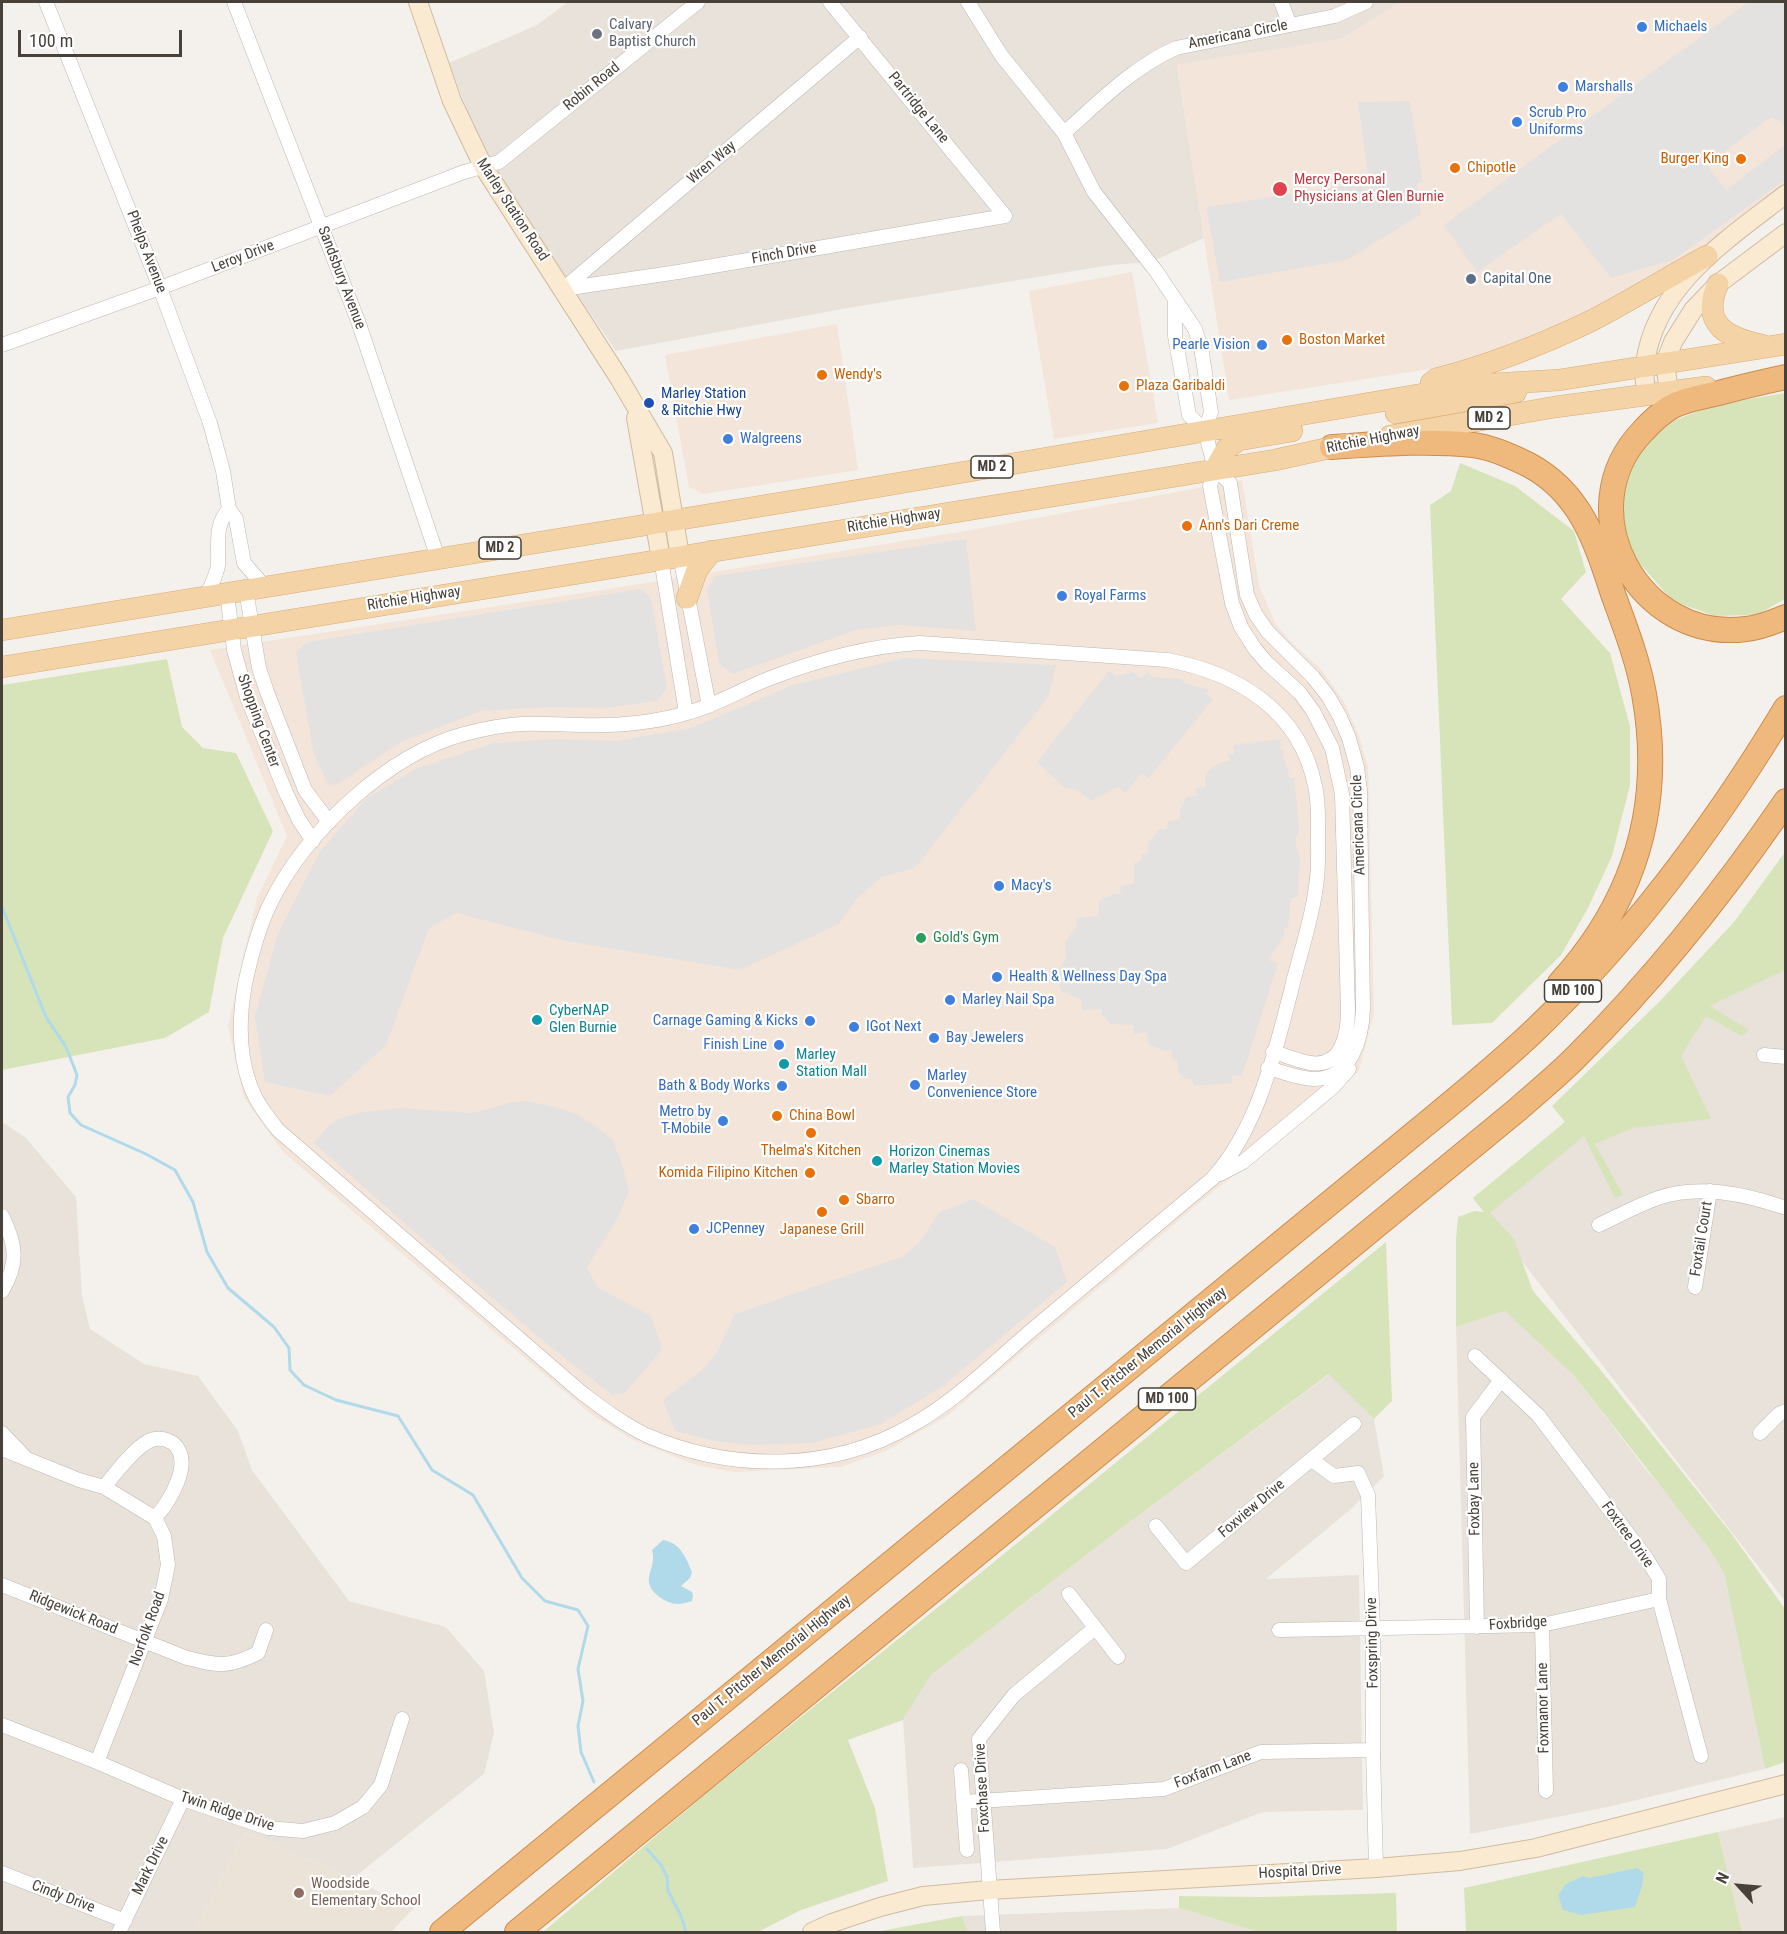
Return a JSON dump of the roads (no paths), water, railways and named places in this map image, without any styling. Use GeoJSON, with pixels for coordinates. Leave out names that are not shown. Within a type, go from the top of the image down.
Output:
{"type":"FeatureCollection","features":[{"type":"Feature","properties":{"kind":"highway"},"geometry":{"type":"LineString","coordinates":[[1785,376],[1690,400],[1671,408],[1653,421],[1636,438],[1626,453],[1616,476],[1612,497],[1612,520],[1614,539],[1633,580],[1647,596],[1665,610],[1686,621],[1708,628],[1727,630],[1747,629],[1785,617]]}},
{"type":"Feature","properties":{"kind":"highway"},"geometry":{"type":"LineString","coordinates":[[1332,447],[1402,443],[1475,445],[1529,465],[1569,497],[1585,519],[1597,544],[1644,693],[1650,736],[1651,780],[1645,824],[1634,864],[1620,898],[1601,931],[1578,964],[1544,1000],[1393,1151]]}},
{"type":"Feature","properties":{"kind":"highway","name":"Paul T. Pitcher Memorial Highway"},"geometry":{"type":"LineString","coordinates":[[442,1932],[1393,1151],[1534,1030],[1592,972],[1641,917],[1703,836],[1749,768],[1785,708]]}},
{"type":"Feature","properties":{"kind":"highway","name":"MD 100"},"geometry":{"type":"LineString","coordinates":[[517,1932],[1517,1110],[1573,1060],[1680,945],[1738,871],[1781,809]]}},
{"type":"Feature","properties":{"kind":"main road","name":"Marley Station Road"},"geometry":{"type":"LineString","coordinates":[[418,2],[452,101],[483,166],[563,289],[634,405],[664,521],[670,557]]}},
{"type":"Feature","properties":{"kind":"main road"},"geometry":{"type":"LineString","coordinates":[[1646,396],[1644,366],[1651,338],[1665,307],[1679,286],[1707,256],[1785,194]]}},
{"type":"Feature","properties":{"kind":"main road"},"geometry":{"type":"LineString","coordinates":[[1669,392],[1665,363],[1673,342],[1685,321],[1707,293],[1785,233]]}},
{"type":"Feature","properties":{"kind":"main road"},"geometry":{"type":"LineString","coordinates":[[1419,395],[1436,379],[1479,368],[1592,320],[1707,256]]}},
{"type":"Feature","properties":{"kind":"main road"},"geometry":{"type":"LineString","coordinates":[[1718,284],[1712,304],[1714,316],[1721,329],[1740,340],[1779,346]]}},
{"type":"Feature","properties":{"kind":"main road","name":"MD 2"},"geometry":{"type":"LineString","coordinates":[[2,630],[1476,385],[1559,380],[1779,346]]}},
{"type":"Feature","properties":{"kind":"main road","name":"Ritchie Highway"},"geometry":{"type":"LineString","coordinates":[[2,667],[1275,460],[1332,447],[1545,409],[1785,376]]}},
{"type":"Feature","properties":{"kind":"main road"},"geometry":{"type":"LineString","coordinates":[[1215,470],[1227,448],[1239,440],[1506,396],[1559,380]]}},
{"type":"Feature","properties":{"kind":"main road"},"geometry":{"type":"LineString","coordinates":[[687,598],[697,570],[712,551]]}},
{"type":"Feature","properties":{"kind":"main road","name":"Hospital Drive"},"geometry":{"type":"LineString","coordinates":[[812,1932],[880,1907],[923,1896],[1460,1861],[1536,1848],[1785,1784]]}},
{"type":"Feature","properties":{"kind":"street","name":"Phelps Avenue"},"geometry":{"type":"LineString","coordinates":[[46,2],[160,288],[210,423],[223,471],[229,509],[236,519],[246,590]]}},
{"type":"Feature","properties":{"kind":"street","name":"Sandsbury Avenue"},"geometry":{"type":"LineString","coordinates":[[234,2],[382,390],[438,558]]}},
{"type":"Feature","properties":{"kind":"street","name":"Robin Road"},"geometry":{"type":"LineString","coordinates":[[483,166],[500,162],[698,2]]}},
{"type":"Feature","properties":{"kind":"street","name":"Partridge Lane"},"geometry":{"type":"LineString","coordinates":[[830,2],[1005,216]]}},
{"type":"Feature","properties":{"kind":"street","name":"Americana Circle"},"geometry":{"type":"LineString","coordinates":[[968,2],[1001,55],[1064,133],[1094,192],[1156,271],[1195,329],[1201,347],[1211,412],[1206,431],[1215,470],[1210,486],[1232,603],[1241,627],[1266,663],[1300,693],[1313,711],[1332,748],[1342,794],[1348,1017],[1346,1036],[1334,1058],[1327,1062],[1309,1063],[1273,1052]]}},
{"type":"Feature","properties":{"kind":"street"},"geometry":{"type":"LineString","coordinates":[[1281,2],[1290,25]]}},
{"type":"Feature","properties":{"kind":"street","name":"Americana Circle"},"geometry":{"type":"LineString","coordinates":[[1064,133],[1132,74],[1164,54],[1191,43],[1335,16],[1366,2]]}},
{"type":"Feature","properties":{"kind":"street","name":"Wren Way"},"geometry":{"type":"LineString","coordinates":[[563,289],[860,38]]}},
{"type":"Feature","properties":{"kind":"street","name":"Leroy Drive"},"geometry":{"type":"LineString","coordinates":[[2,345],[483,166]]}},
{"type":"Feature","properties":{"kind":"street","name":"Finch Drive"},"geometry":{"type":"LineString","coordinates":[[563,289],[678,272],[1005,216]]}},
{"type":"Feature","properties":{"kind":"street","name":"Americana Circle"},"geometry":{"type":"LineString","coordinates":[[1175,302],[1175,336],[1189,415],[1206,431]]}},
{"type":"Feature","properties":{"kind":"street","name":"Americana Circle"},"geometry":{"type":"LineString","coordinates":[[1215,470],[1230,483],[1247,595],[1256,615],[1268,633],[1296,658],[1328,696],[1350,738],[1357,767],[1360,803],[1363,1010],[1360,1040],[1344,1066],[1335,1074],[1324,1078],[1313,1079],[1268,1068]]}},
{"type":"Feature","properties":{"kind":"street"},"geometry":{"type":"LineString","coordinates":[[206,597],[218,566],[216,548],[219,526],[222,516],[229,509]]}},
{"type":"Feature","properties":{"kind":"street"},"geometry":{"type":"LineString","coordinates":[[670,557],[687,598],[708,706]]}},
{"type":"Feature","properties":{"kind":"street"},"geometry":{"type":"LineString","coordinates":[[670,557],[686,713]]}},
{"type":"Feature","properties":{"kind":"street","name":"Shopping Center"},"geometry":{"type":"LineString","coordinates":[[246,590],[239,672],[286,793],[298,819],[313,841]]}},
{"type":"Feature","properties":{"kind":"street","name":"Shopping Center"},"geometry":{"type":"LineString","coordinates":[[246,590],[241,628],[259,668],[305,789],[329,822]]}},
{"type":"Feature","properties":{"kind":"street"},"geometry":{"type":"LineString","coordinates":[[920,643],[1167,660],[1192,664],[1237,683],[1273,708],[1293,731],[1309,763],[1316,787],[1319,863],[1316,886],[1289,999],[1273,1052],[1247,1128],[1229,1160],[1213,1178],[960,1392],[932,1413],[892,1436],[866,1446],[811,1460],[754,1462],[703,1455],[674,1446],[645,1434],[614,1417],[582,1393],[296,1147],[261,1109],[249,1084],[243,1057],[239,1019],[250,960],[271,904],[287,875],[329,822],[376,780],[404,760],[462,735],[522,724],[617,725],[654,721],[708,706],[766,680],[807,665],[870,648],[920,643]]}},
{"type":"Feature","properties":{"kind":"street"},"geometry":{"type":"LineString","coordinates":[[1213,1178],[1243,1162],[1345,1076],[1353,1062],[1360,1040]]}},
{"type":"Feature","properties":{"kind":"street"},"geometry":{"type":"LineString","coordinates":[[1764,1055],[1785,1057]]}},
{"type":"Feature","properties":{"kind":"street"},"geometry":{"type":"LineString","coordinates":[[1599,1225],[1658,1198],[1684,1193],[1710,1191],[1758,1200],[1785,1208]]}},
{"type":"Feature","properties":{"kind":"street","name":"Foxtail Court"},"geometry":{"type":"LineString","coordinates":[[1695,1287],[1710,1191]]}},
{"type":"Feature","properties":{"kind":"street"},"geometry":{"type":"LineString","coordinates":[[2,1216],[12,1235],[15,1257],[2,1291]]}},
{"type":"Feature","properties":{"kind":"street","name":"Foxtree Drive"},"geometry":{"type":"LineString","coordinates":[[1475,1356],[1538,1415],[1647,1559],[1659,1579],[1659,1599],[1701,1756]]}},
{"type":"Feature","properties":{"kind":"street","name":"Foxbay Lane"},"geometry":{"type":"LineString","coordinates":[[1477,1627],[1473,1417],[1501,1380]]}},
{"type":"Feature","properties":{"kind":"street"},"geometry":{"type":"LineString","coordinates":[[1760,1433],[1785,1411]]}},
{"type":"Feature","properties":{"kind":"street","name":"Foxview Drive"},"geometry":{"type":"LineString","coordinates":[[1155,1527],[1186,1563],[1354,1424]]}},
{"type":"Feature","properties":{"kind":"street"},"geometry":{"type":"LineString","coordinates":[[2,1433],[28,1459]]}},
{"type":"Feature","properties":{"kind":"street"},"geometry":{"type":"LineString","coordinates":[[2,1449],[79,1480],[104,1487],[154,1518],[166,1505],[180,1473],[182,1458],[178,1448],[168,1440],[154,1439],[140,1447],[104,1487]]}},
{"type":"Feature","properties":{"kind":"street","name":"Foxspring Drive"},"geometry":{"type":"LineString","coordinates":[[1312,1460],[1335,1476],[1358,1473],[1368,1495],[1373,1628],[1376,1868]]}},
{"type":"Feature","properties":{"kind":"street","name":"Norfolk Road"},"geometry":{"type":"LineString","coordinates":[[97,1762],[161,1599],[168,1564],[164,1536],[154,1518]]}},
{"type":"Feature","properties":{"kind":"street","name":"Ridgewick Road"},"geometry":{"type":"LineString","coordinates":[[2,1585],[187,1658],[219,1666],[238,1663],[258,1653],[266,1630]]}},
{"type":"Feature","properties":{"kind":"street"},"geometry":{"type":"LineString","coordinates":[[1069,1594],[1118,1657]]}},
{"type":"Feature","properties":{"kind":"street","name":"Foxbridge"},"geometry":{"type":"LineString","coordinates":[[1279,1630],[1542,1624],[1659,1599]]}},
{"type":"Feature","properties":{"kind":"street","name":"Foxmanor Lane"},"geometry":{"type":"LineString","coordinates":[[1542,1624],[1546,1791]]}},
{"type":"Feature","properties":{"kind":"street","name":"Foxchase Drive"},"geometry":{"type":"LineString","coordinates":[[993,1932],[979,1739],[1014,1695],[1095,1628]]}},
{"type":"Feature","properties":{"kind":"street","name":"Twin Ridge Drive"},"geometry":{"type":"LineString","coordinates":[[2,1725],[183,1799],[268,1828],[303,1831],[335,1823],[363,1807],[381,1785],[402,1719]]}},
{"type":"Feature","properties":{"kind":"street","name":"Foxfarm Lane"},"geometry":{"type":"LineString","coordinates":[[964,1802],[1164,1789],[1261,1752],[1373,1750]]}},
{"type":"Feature","properties":{"kind":"street"},"geometry":{"type":"LineString","coordinates":[[961,1770],[967,1850]]}},
{"type":"Feature","properties":{"kind":"street","name":"Mark Drive"},"geometry":{"type":"LineString","coordinates":[[122,1927],[183,1799]]}},
{"type":"Feature","properties":{"kind":"street","name":"Cindy Drive"},"geometry":{"type":"LineString","coordinates":[[2,1873],[122,1927]]}},
{"type":"Feature","properties":{"kind":"water"},"geometry":{"type":"Polygon","coordinates":[[[663,1540],[679,1548],[692,1572],[690,1578],[681,1586],[692,1592],[692,1601],[678,1604],[668,1602],[658,1596],[651,1587],[649,1577],[653,1561],[652,1550],[663,1540]]]}},
{"type":"Feature","properties":{"kind":"water"},"geometry":{"type":"Polygon","coordinates":[[[1637,1868],[1644,1873],[1635,1907],[1581,1915],[1563,1910],[1558,1895],[1566,1884],[1583,1876],[1589,1878],[1637,1868]]]}},
{"type":"Feature","properties":{"kind":"waterway"},"geometry":{"type":"LineString","coordinates":[[2,907],[46,1017],[66,1047],[77,1075],[75,1085],[68,1097],[70,1113],[81,1125],[146,1154],[175,1170],[193,1202],[207,1252],[228,1288],[274,1327],[289,1348],[290,1370],[304,1385],[336,1400],[398,1416],[432,1470],[473,1495],[522,1578],[545,1601],[578,1610],[588,1626],[578,1669],[583,1701],[578,1726],[581,1752],[594,1782]]}},
{"type":"Feature","properties":{"kind":"waterway"},"geometry":{"type":"LineString","coordinates":[[647,1849],[661,1865],[667,1877],[668,1891],[681,1916],[686,1932]]}},
{"type":"Feature","properties":{"kind":"place","name":"Michaels"},"geometry":{"type":"Point","coordinates":[1642,27]}},
{"type":"Feature","properties":{"kind":"place","name":"Calvary Baptist Church"},"geometry":{"type":"Point","coordinates":[597,34]}},
{"type":"Feature","properties":{"kind":"place","name":"Marshalls"},"geometry":{"type":"Point","coordinates":[1563,87]}},
{"type":"Feature","properties":{"kind":"place","name":"Scrub Pro Uniforms"},"geometry":{"type":"Point","coordinates":[1517,122]}},
{"type":"Feature","properties":{"kind":"place","name":"Burger King"},"geometry":{"type":"Point","coordinates":[1741,159]}},
{"type":"Feature","properties":{"kind":"place","name":"Chipotle"},"geometry":{"type":"Point","coordinates":[1455,168]}},
{"type":"Feature","properties":{"kind":"place","name":"Mercy Personal Physicians at Glen Burnie"},"geometry":{"type":"Point","coordinates":[1280,189]}},
{"type":"Feature","properties":{"kind":"place","name":"Capital One"},"geometry":{"type":"Point","coordinates":[1471,279]}},
{"type":"Feature","properties":{"kind":"place","name":"Boston Market"},"geometry":{"type":"Point","coordinates":[1287,340]}},
{"type":"Feature","properties":{"kind":"place","name":"Pearle Vision"},"geometry":{"type":"Point","coordinates":[1262,345]}},
{"type":"Feature","properties":{"kind":"place","name":"Wendy's"},"geometry":{"type":"Point","coordinates":[822,375]}},
{"type":"Feature","properties":{"kind":"place","name":"Plaza Garibaldi"},"geometry":{"type":"Point","coordinates":[1124,386]}},
{"type":"Feature","properties":{"kind":"place","name":"Marley Station & Ritchie Hwy"},"geometry":{"type":"Point","coordinates":[649,403]}},
{"type":"Feature","properties":{"kind":"place","name":"Walgreens"},"geometry":{"type":"Point","coordinates":[728,439]}},
{"type":"Feature","properties":{"kind":"place","name":"Ann's Dari Creme"},"geometry":{"type":"Point","coordinates":[1187,526]}},
{"type":"Feature","properties":{"kind":"place","name":"Royal Farms"},"geometry":{"type":"Point","coordinates":[1062,596]}},
{"type":"Feature","properties":{"kind":"place","name":"Macy's"},"geometry":{"type":"Point","coordinates":[999,886]}},
{"type":"Feature","properties":{"kind":"place","name":"Gold's Gym"},"geometry":{"type":"Point","coordinates":[921,938]}},
{"type":"Feature","properties":{"kind":"place","name":"Health & Wellness Day Spa"},"geometry":{"type":"Point","coordinates":[997,977]}},
{"type":"Feature","properties":{"kind":"place","name":"Marley Nail Spa"},"geometry":{"type":"Point","coordinates":[950,1000]}},
{"type":"Feature","properties":{"kind":"place","name":"CyberNAP Glen Burnie"},"geometry":{"type":"Point","coordinates":[537,1020]}},
{"type":"Feature","properties":{"kind":"place","name":"Carnage Gaming & Kicks"},"geometry":{"type":"Point","coordinates":[810,1021]}},
{"type":"Feature","properties":{"kind":"place","name":"IGot Next"},"geometry":{"type":"Point","coordinates":[854,1027]}},
{"type":"Feature","properties":{"kind":"place","name":"Bay Jewelers"},"geometry":{"type":"Point","coordinates":[934,1038]}},
{"type":"Feature","properties":{"kind":"place","name":"Finish Line"},"geometry":{"type":"Point","coordinates":[779,1045]}},
{"type":"Feature","properties":{"kind":"place","name":"Marley Station Mall"},"geometry":{"type":"Point","coordinates":[784,1064]}},
{"type":"Feature","properties":{"kind":"place","name":"Marley Convenience Store"},"geometry":{"type":"Point","coordinates":[915,1085]}},
{"type":"Feature","properties":{"kind":"place","name":"Bath & Body Works"},"geometry":{"type":"Point","coordinates":[782,1086]}},
{"type":"Feature","properties":{"kind":"place","name":"China Bowl"},"geometry":{"type":"Point","coordinates":[777,1116]}},
{"type":"Feature","properties":{"kind":"place","name":"Metro by T-Mobile"},"geometry":{"type":"Point","coordinates":[723,1121]}},
{"type":"Feature","properties":{"kind":"place","name":"Thelma's Kitchen"},"geometry":{"type":"Point","coordinates":[811,1133]}},
{"type":"Feature","properties":{"kind":"place","name":"Horizon Cinemas Marley Station Movies"},"geometry":{"type":"Point","coordinates":[877,1161]}},
{"type":"Feature","properties":{"kind":"place","name":"Komida Filipino Kitchen"},"geometry":{"type":"Point","coordinates":[810,1173]}},
{"type":"Feature","properties":{"kind":"place","name":"Sbarro"},"geometry":{"type":"Point","coordinates":[844,1200]}},
{"type":"Feature","properties":{"kind":"place","name":"Japanese Grill"},"geometry":{"type":"Point","coordinates":[822,1212]}},
{"type":"Feature","properties":{"kind":"place","name":"JCPenney"},"geometry":{"type":"Point","coordinates":[694,1229]}},
{"type":"Feature","properties":{"kind":"place","name":"Woodside Elementary School"},"geometry":{"type":"Point","coordinates":[299,1893]}}]}
